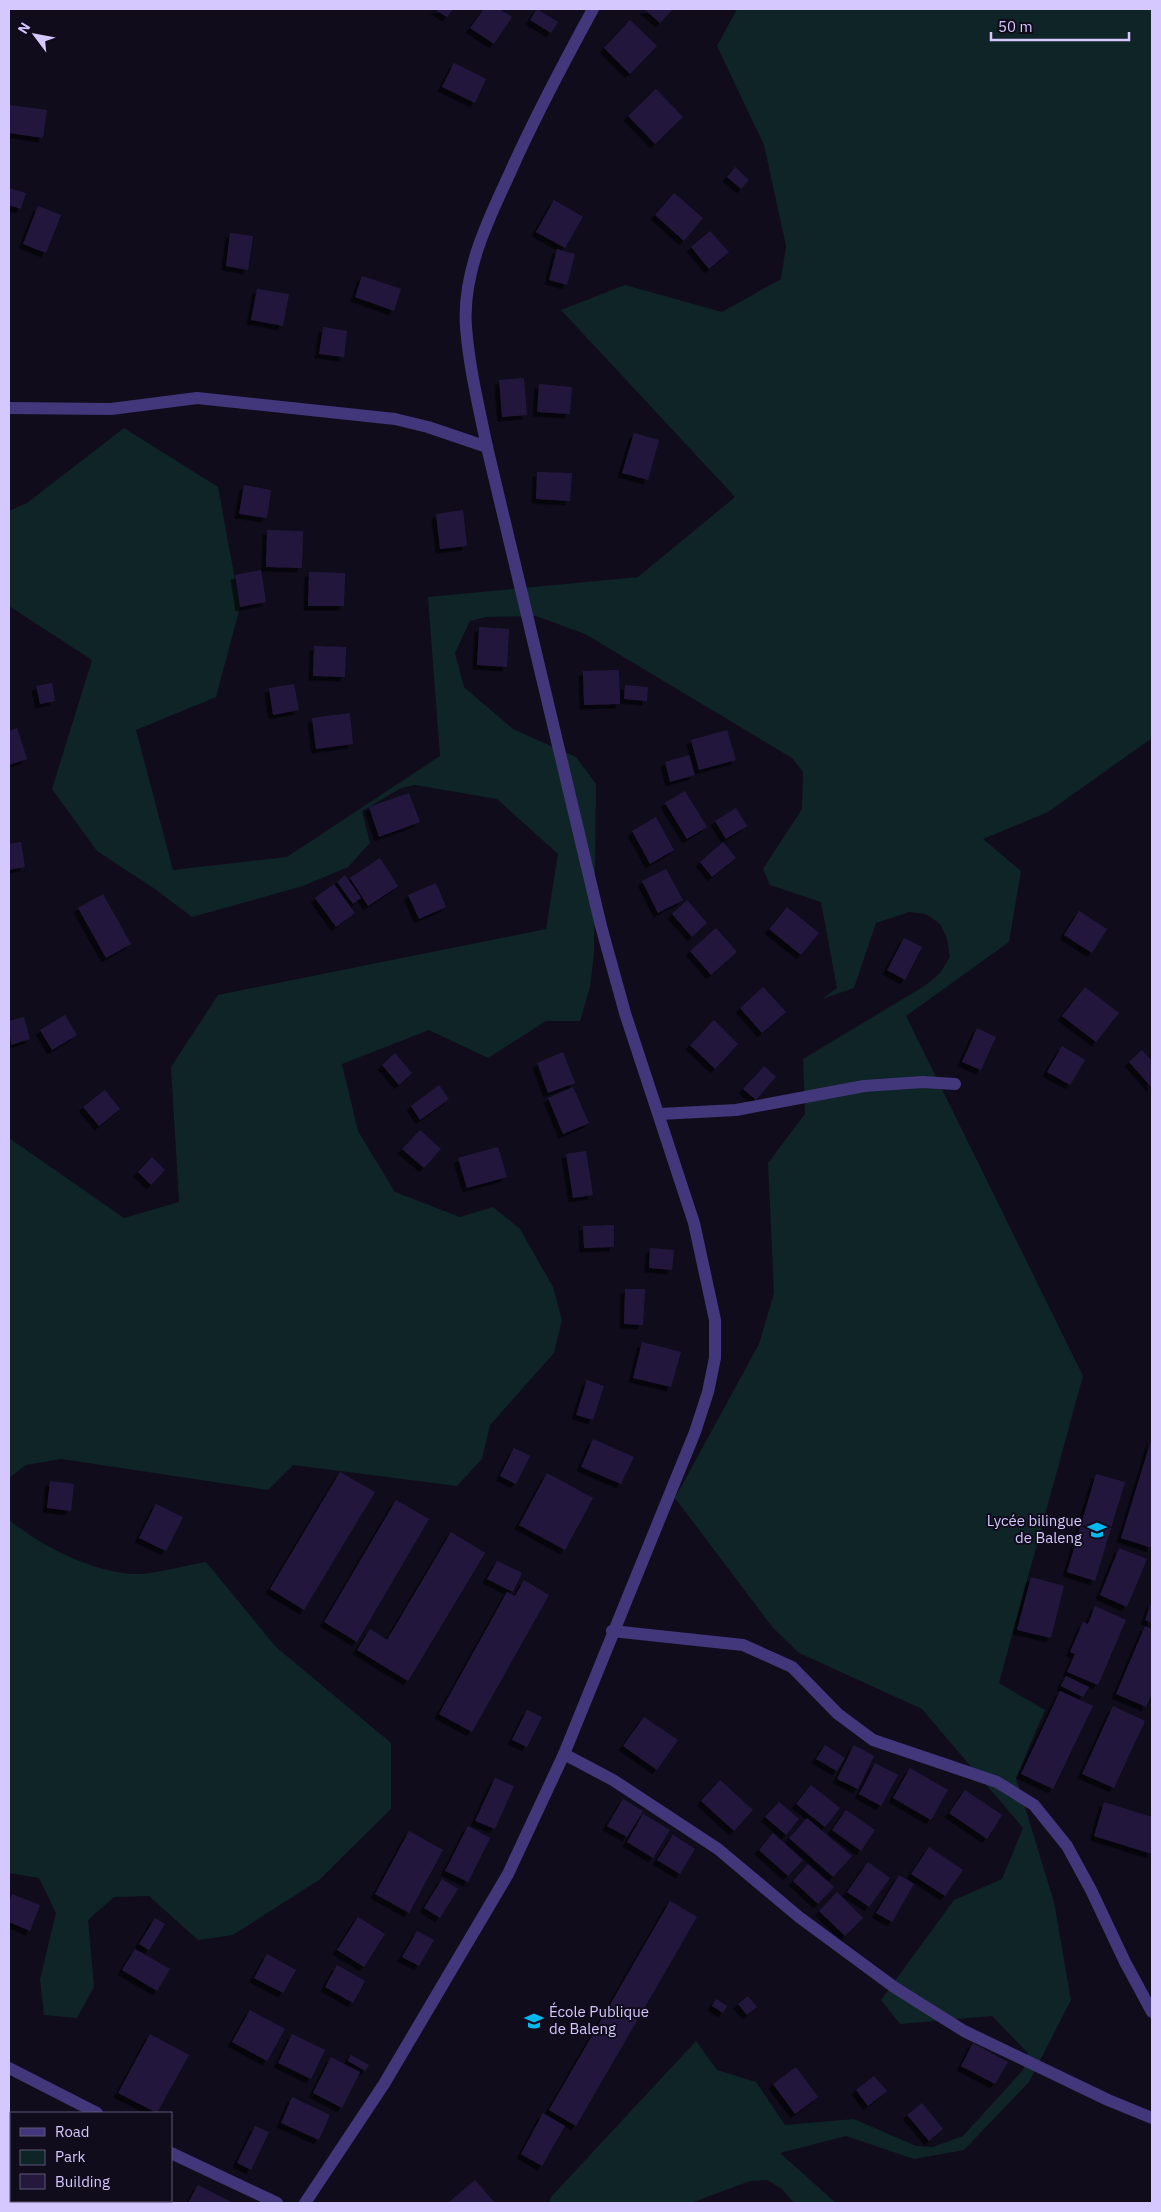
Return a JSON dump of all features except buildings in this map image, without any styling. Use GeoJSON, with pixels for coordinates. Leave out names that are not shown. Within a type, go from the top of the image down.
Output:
{"type":"FeatureCollection","features":[{"type":"Feature","properties":{"kind":"street"},"geometry":{"type":"LineString","coordinates":[[305,2203],[384,2084],[508,1874],[564,1754],[612,1632],[695,1432],[708,1392],[715,1358],[715,1320],[694,1223],[660,1114],[625,1013],[601,926],[487,447],[473,378],[466,326],[469,279],[492,212],[538,109],[593,9]]}},
{"type":"Feature","properties":{"kind":"street"},"geometry":{"type":"LineString","coordinates":[[9,408],[111,409],[197,398],[395,419],[428,427],[487,447]]}},
{"type":"Feature","properties":{"kind":"street"},"geometry":{"type":"LineString","coordinates":[[660,1114],[736,1110],[864,1086],[923,1082],[955,1084]]}},
{"type":"Feature","properties":{"kind":"street"},"geometry":{"type":"LineString","coordinates":[[612,1632],[743,1645],[792,1667],[838,1714],[873,1740],[997,1782],[1034,1805],[1067,1846],[1092,1890],[1125,1962],[1152,2012]]}},
{"type":"Feature","properties":{"kind":"street"},"geometry":{"type":"LineString","coordinates":[[564,1754],[613,1780],[718,1849],[799,1917],[894,1987],[964,2031],[1108,2100],[1152,2118]]}},
{"type":"Feature","properties":{"kind":"street"},"geometry":{"type":"LineString","coordinates":[[9,2068],[95,2112]]}},
{"type":"Feature","properties":{"kind":"street"},"geometry":{"type":"LineString","coordinates":[[172,2153],[277,2203]]}},
{"type":"Feature","properties":{"kind":"green space"},"geometry":{"type":"Polygon","coordinates":[[[737,9],[1152,9],[1152,738],[1048,812],[983,839],[1021,871],[1009,942],[906,1016],[1083,1376],[999,1683],[1045,1710],[1016,1778],[1054,1902],[1071,2000],[1029,2082],[964,2150],[914,2159],[846,2136],[780,2153],[836,2203],[794,2203],[782,2189],[767,2180],[750,2181],[691,2203],[549,2203],[551,2197],[696,2041],[717,2070],[756,2082],[785,2125],[854,2119],[916,2146],[933,2147],[963,2136],[1023,2070],[1028,2053],[992,2016],[900,2024],[881,2000],[954,1900],[1002,1879],[1023,1828],[922,1709],[799,1653],[773,1628],[675,1498],[759,1344],[774,1293],[768,1163],[805,1114],[803,1059],[926,985],[940,973],[950,957],[947,939],[940,924],[926,914],[909,912],[876,923],[854,988],[822,999],[837,988],[821,902],[770,885],[763,869],[802,809],[803,772],[792,758],[585,634],[536,616],[485,617],[470,621],[455,653],[464,687],[513,729],[576,757],[596,784],[594,954],[590,987],[580,1021],[546,1021],[488,1058],[429,1030],[342,1064],[358,1131],[395,1192],[460,1217],[493,1207],[520,1229],[553,1287],[562,1320],[554,1353],[490,1425],[482,1459],[457,1486],[293,1465],[268,1490],[61,1459],[26,1465],[9,1478],[9,1138],[124,1218],[179,1202],[171,1067],[218,995],[546,929],[558,854],[497,799],[415,785],[401,788],[362,811],[370,843],[348,867],[303,886],[192,917],[155,889],[97,851],[52,789],[92,660],[9,606],[9,511],[27,503],[124,428],[218,487],[240,607],[216,697],[136,730],[173,870],[287,857],[440,756],[428,597],[638,577],[735,497],[561,310],[625,285],[722,312],[781,279],[786,246],[764,145],[717,46],[737,9]]]}},
{"type":"Feature","properties":{"kind":"green space"},"geometry":{"type":"Polygon","coordinates":[[[9,1520],[36,1539],[68,1556],[84,1563],[118,1572],[150,1573],[206,1562],[276,1647],[391,1743],[391,1809],[319,1880],[233,1935],[198,1940],[149,1896],[114,1897],[88,1920],[94,1987],[77,2018],[44,2015],[40,1979],[56,1913],[39,1878],[9,1873],[9,1520]]]}},
{"type":"Feature","properties":{"kind":"place","name":"Lycée bilingue de Baleng"},"geometry":{"type":"Point","coordinates":[1097,1530]}},
{"type":"Feature","properties":{"kind":"place","name":"École Publique de Baleng"},"geometry":{"type":"Point","coordinates":[534,2021]}}]}
